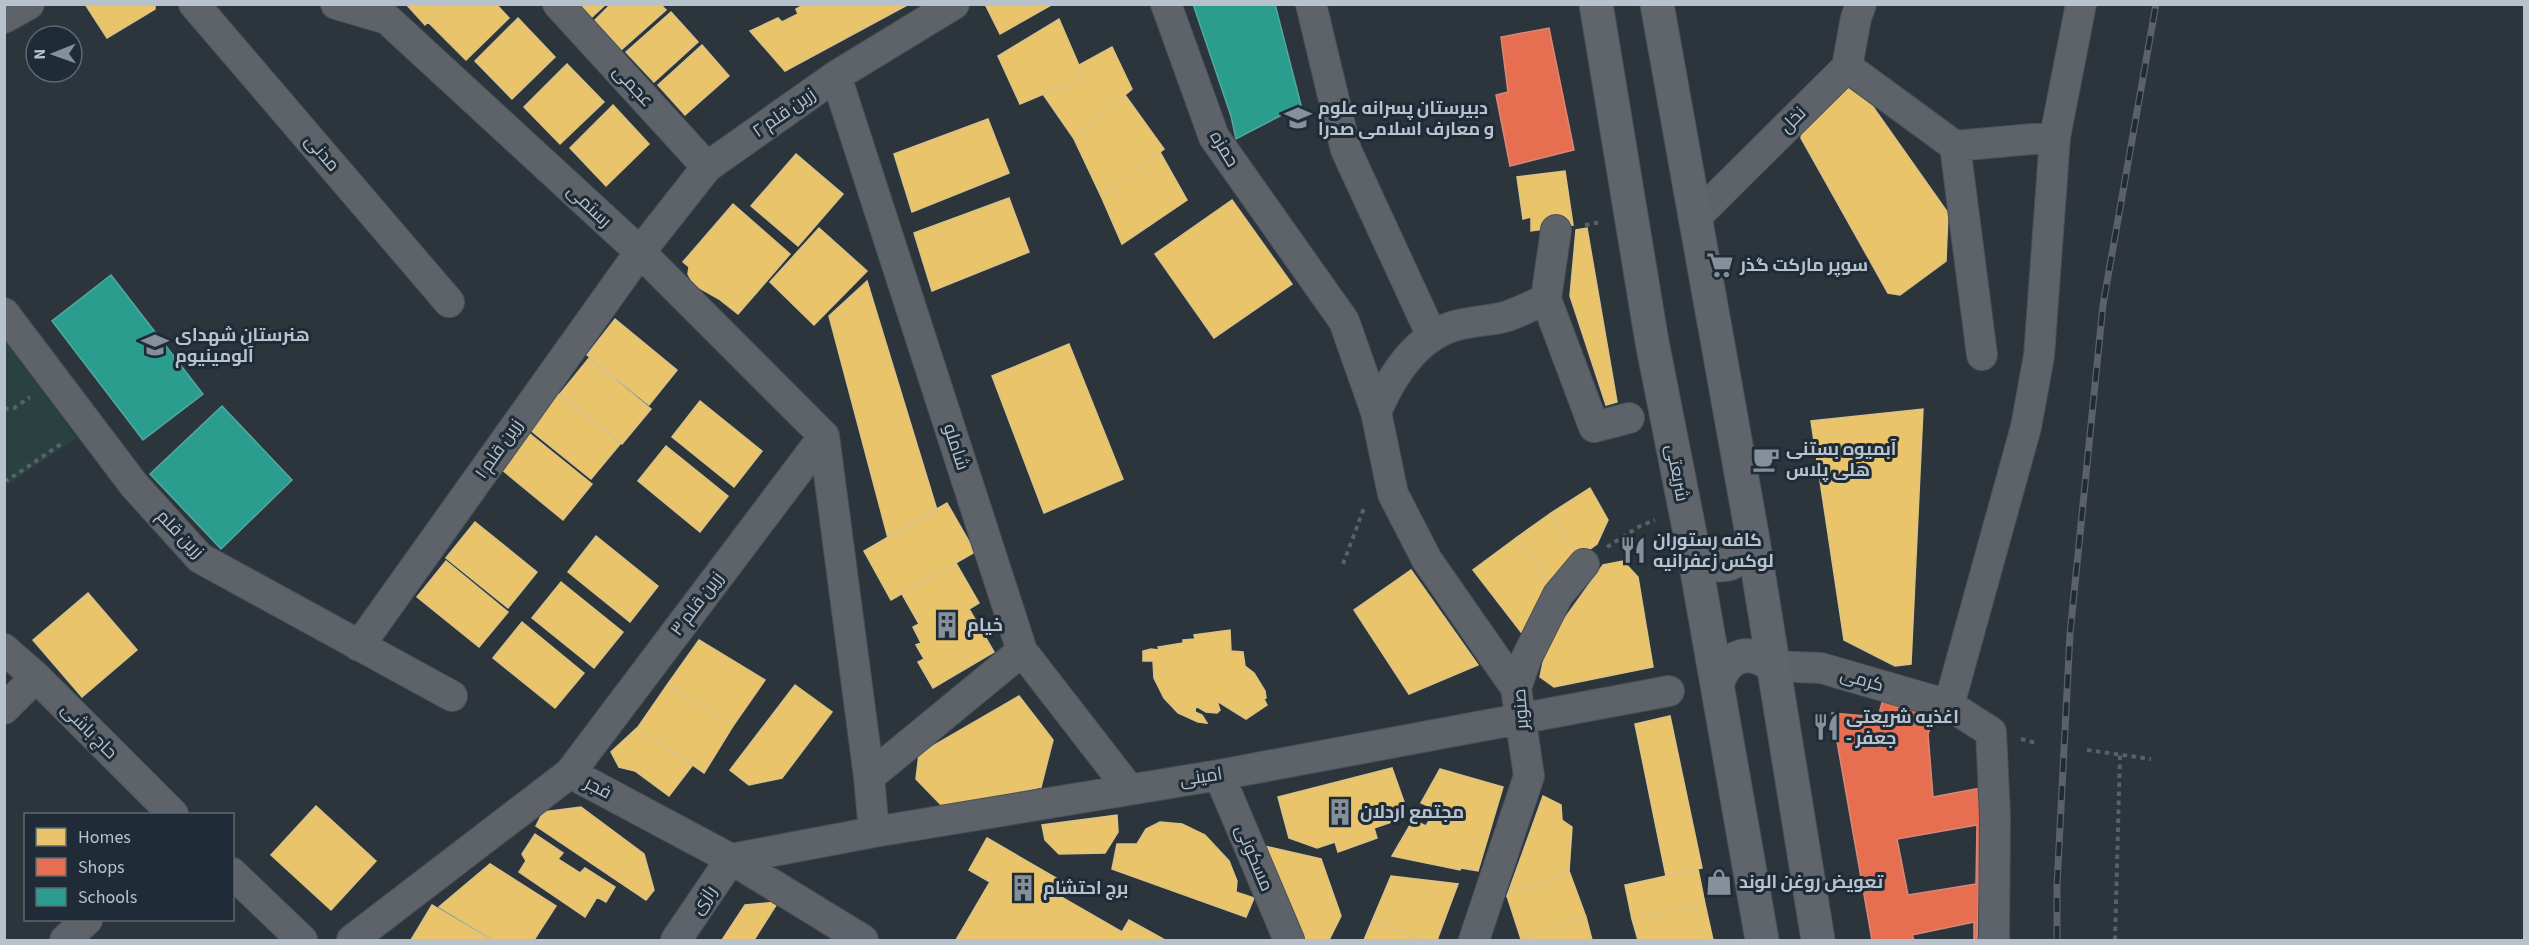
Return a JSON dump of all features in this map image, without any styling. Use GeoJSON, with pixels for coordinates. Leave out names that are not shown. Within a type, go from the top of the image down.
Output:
{"type":"FeatureCollection","features":[{"type":"Feature","properties":{"kind":"main road","name":"شریعتی"},"geometry":{"type":"LineString","coordinates":[[1596,4],[1652,342],[1683,509],[1694,554],[1762,940]]}},
{"type":"Feature","properties":{"kind":"main road"},"geometry":{"type":"LineString","coordinates":[[1657,4],[1753,540],[1818,940]]}},
{"type":"Feature","properties":{"kind":"main road"},"geometry":{"type":"LineString","coordinates":[[1694,554],[1706,563],[1720,566],[1735,562],[1746,553],[1753,540]]}},
{"type":"Feature","properties":{"kind":"main road"},"geometry":{"type":"LineString","coordinates":[[1717,684],[1728,664],[1739,657],[1751,655],[1763,658],[1773,666]]}},
{"type":"Feature","properties":{"kind":"street"},"geometry":{"type":"LineString","coordinates":[[4,18],[29,4]]}},
{"type":"Feature","properties":{"kind":"street","name":"مدنی"},"geometry":{"type":"LineString","coordinates":[[194,4],[449,302]]}},
{"type":"Feature","properties":{"kind":"street","name":"رستمی"},"geometry":{"type":"LineString","coordinates":[[336,4],[387,19],[640,252],[824,436]]}},
{"type":"Feature","properties":{"kind":"street","name":"عجمی"},"geometry":{"type":"LineString","coordinates":[[558,4],[707,167]]}},
{"type":"Feature","properties":{"kind":"street","name":"زرین قلم ۲"},"geometry":{"type":"LineString","coordinates":[[640,252],[707,167],[836,76],[954,4]]}},
{"type":"Feature","properties":{"kind":"street","name":"حمزه"},"geometry":{"type":"LineString","coordinates":[[1166,4],[1214,137],[1344,321],[1376,412],[1393,494],[1427,560],[1516,688]]}},
{"type":"Feature","properties":{"kind":"street"},"geometry":{"type":"LineString","coordinates":[[1311,4],[1346,150],[1432,336]]}},
{"type":"Feature","properties":{"kind":"street"},"geometry":{"type":"LineString","coordinates":[[1861,4],[1856,18],[1847,67],[1955,146],[2055,137]]}},
{"type":"Feature","properties":{"kind":"street"},"geometry":{"type":"LineString","coordinates":[[1948,705],[2026,428],[2039,356],[2055,137],[2081,4]]}},
{"type":"Feature","properties":{"kind":"street","name":"نخل"},"geometry":{"type":"LineString","coordinates":[[1694,219],[1847,67]]}},
{"type":"Feature","properties":{"kind":"street","name":"شاملو"},"geometry":{"type":"LineString","coordinates":[[836,76],[1022,651],[1129,789]]}},
{"type":"Feature","properties":{"kind":"street"},"geometry":{"type":"LineString","coordinates":[[1955,146],[1982,355]]}},
{"type":"Feature","properties":{"kind":"street"},"geometry":{"type":"LineString","coordinates":[[1556,230],[1546,299],[1594,426],[1629,418]]}},
{"type":"Feature","properties":{"kind":"street","name":"زرین قلم ۱"},"geometry":{"type":"LineString","coordinates":[[359,646],[640,252]]}},
{"type":"Feature","properties":{"kind":"street"},"geometry":{"type":"LineString","coordinates":[[1376,412],[1390,381],[1432,336],[1454,326],[1480,319],[1506,317],[1546,299]]}},
{"type":"Feature","properties":{"kind":"street","name":"زرین قلم"},"geometry":{"type":"LineString","coordinates":[[4,314],[134,485],[200,558],[452,696]]}},
{"type":"Feature","properties":{"kind":"street"},"geometry":{"type":"LineString","coordinates":[[824,436],[869,777],[874,832]]}},
{"type":"Feature","properties":{"kind":"street","name":"زرین قلم ۳"},"geometry":{"type":"LineString","coordinates":[[570,773],[824,436]]}},
{"type":"Feature","properties":{"kind":"street","name":"صنوبر"},"geometry":{"type":"LineString","coordinates":[[1484,931],[1529,776],[1516,688],[1526,659],[1558,595],[1584,564]]}},
{"type":"Feature","properties":{"kind":"street","name":"حاج باشی"},"geometry":{"type":"LineString","coordinates":[[4,649],[172,813]]}},
{"type":"Feature","properties":{"kind":"street"},"geometry":{"type":"LineString","coordinates":[[869,777],[1022,651]]}},
{"type":"Feature","properties":{"kind":"street","name":"کرمی"},"geometry":{"type":"LineString","coordinates":[[1773,666],[1821,668],[1948,705],[1991,732],[1995,816],[1994,940]]}},
{"type":"Feature","properties":{"kind":"street"},"geometry":{"type":"LineString","coordinates":[[4,709],[36,678]]}},
{"type":"Feature","properties":{"kind":"street","name":"امینی"},"geometry":{"type":"LineString","coordinates":[[731,859],[874,832],[1219,775],[1669,691]]}},
{"type":"Feature","properties":{"kind":"street","name":"فجر"},"geometry":{"type":"LineString","coordinates":[[352,940],[570,773],[731,859],[863,940]]}},
{"type":"Feature","properties":{"kind":"street","name":"مسکونی"},"geometry":{"type":"LineString","coordinates":[[1219,775],[1289,940]]}},
{"type":"Feature","properties":{"kind":"street","name":"رازی"},"geometry":{"type":"LineString","coordinates":[[676,940],[731,859]]}},
{"type":"Feature","properties":{"kind":"street"},"geometry":{"type":"LineString","coordinates":[[234,875],[302,940]]}},
{"type":"Feature","properties":{"kind":"street"},"geometry":{"type":"LineString","coordinates":[[65,940],[86,921]]}},
{"type":"Feature","properties":{"kind":"path"},"geometry":{"type":"LineString","coordinates":[[1556,230],[1631,217]]}},
{"type":"Feature","properties":{"kind":"path"},"geometry":{"type":"LineString","coordinates":[[4,409],[14,408],[33,394]]}},
{"type":"Feature","properties":{"kind":"path"},"geometry":{"type":"LineString","coordinates":[[4,480],[8,480],[67,440]]}},
{"type":"Feature","properties":{"kind":"path"},"geometry":{"type":"LineString","coordinates":[[1584,564],[1640,526],[1683,509]]}},
{"type":"Feature","properties":{"kind":"path"},"geometry":{"type":"LineString","coordinates":[[2087,750],[2151,759]]}},
{"type":"Feature","properties":{"kind":"path"},"geometry":{"type":"LineString","coordinates":[[2115,940],[2120,754]]}},
{"type":"Feature","properties":{"kind":"green space"},"geometry":{"type":"Polygon","coordinates":[[[5,341],[77,438],[4,487],[5,341]]]}},
{"type":"Feature","properties":{"kind":"building: Homes"},"geometry":{"type":"Polygon","coordinates":[[[85,4],[155,4],[155,9],[107,38],[85,4]]]}},
{"type":"Feature","properties":{"kind":"building: Homes"},"geometry":{"type":"Polygon","coordinates":[[[406,4],[446,4],[425,25],[406,4]]]}},
{"type":"Feature","properties":{"kind":"building: Homes"},"geometry":{"type":"Polygon","coordinates":[[[446,4],[496,4],[509,18],[466,60],[428,22],[446,4]]]}},
{"type":"Feature","properties":{"kind":"building: Homes"},"geometry":{"type":"Polygon","coordinates":[[[580,4],[606,4],[591,18],[580,4]]]}},
{"type":"Feature","properties":{"kind":"building: Homes"},"geometry":{"type":"Polygon","coordinates":[[[611,4],[660,4],[666,10],[621,50],[595,20],[611,4]]]}},
{"type":"Feature","properties":{"kind":"building: Homes"},"geometry":{"type":"Polygon","coordinates":[[[805,4],[909,4],[785,71],[750,31],[778,18],[782,22],[798,14],[796,9],[805,4]]]}},
{"type":"Feature","properties":{"kind":"building: Homes"},"geometry":{"type":"Polygon","coordinates":[[[985,4],[1053,4],[1000,34],[985,4]]]}},
{"type":"Feature","properties":{"kind":"building: Homes"},"geometry":{"type":"Polygon","coordinates":[[[671,12],[698,42],[654,82],[626,52],[671,12]]]}},
{"type":"Feature","properties":{"kind":"building: Homes"},"geometry":{"type":"Polygon","coordinates":[[[518,18],[555,57],[512,99],[475,61],[518,18]]]}},
{"type":"Feature","properties":{"kind":"building: Homes"},"geometry":{"type":"Polygon","coordinates":[[[1059,19],[1084,77],[1020,104],[998,56],[1059,19]]]}},
{"type":"Feature","properties":{"kind":"building: Homes"},"geometry":{"type":"Polygon","coordinates":[[[702,45],[729,76],[685,115],[658,85],[702,45]]]}},
{"type":"Feature","properties":{"kind":"building: Homes"},"geometry":{"type":"Polygon","coordinates":[[[1112,47],[1132,89],[1074,139],[1043,94],[1084,77],[1079,65],[1112,47]]]}},
{"type":"Feature","properties":{"kind":"building: Homes"},"geometry":{"type":"Polygon","coordinates":[[[567,64],[604,102],[560,144],[524,107],[567,64]]]}},
{"type":"Feature","properties":{"kind":"building: Homes"},"geometry":{"type":"Polygon","coordinates":[[[1859,87],[1948,213],[1946,261],[1900,295],[1888,293],[1801,138],[1802,133],[1849,88],[1859,87]]]}},
{"type":"Feature","properties":{"kind":"building: Homes"},"geometry":{"type":"Polygon","coordinates":[[[1125,95],[1164,149],[1101,196],[1074,139],[1125,95]]]}},
{"type":"Feature","properties":{"kind":"building: Homes"},"geometry":{"type":"Polygon","coordinates":[[[613,105],[649,144],[606,186],[570,148],[613,105]]]}},
{"type":"Feature","properties":{"kind":"building: Homes"},"geometry":{"type":"Polygon","coordinates":[[[988,119],[1009,173],[912,212],[894,154],[988,119]]]}},
{"type":"Feature","properties":{"kind":"building: Homes"},"geometry":{"type":"Polygon","coordinates":[[[1160,152],[1187,200],[1122,244],[1101,196],[1160,152]]]}},
{"type":"Feature","properties":{"kind":"building: Homes"},"geometry":{"type":"Polygon","coordinates":[[[796,154],[843,194],[798,246],[751,206],[796,154]]]}},
{"type":"Feature","properties":{"kind":"building: Homes"},"geometry":{"type":"Polygon","coordinates":[[[1565,171],[1573,225],[1531,231],[1531,217],[1523,219],[1517,177],[1565,171]]]}},
{"type":"Feature","properties":{"kind":"building: Homes"},"geometry":{"type":"Polygon","coordinates":[[[1009,198],[1029,252],[932,291],[914,233],[1009,198]]]}},
{"type":"Feature","properties":{"kind":"building: Homes"},"geometry":{"type":"Polygon","coordinates":[[[1232,200],[1292,284],[1214,338],[1155,254],[1232,200]]]}},
{"type":"Feature","properties":{"kind":"building: Homes"},"geometry":{"type":"Polygon","coordinates":[[[733,204],[790,254],[738,314],[719,299],[694,285],[688,274],[689,267],[683,262],[733,204]]]}},
{"type":"Feature","properties":{"kind":"building: Homes"},"geometry":{"type":"Polygon","coordinates":[[[819,228],[867,271],[814,325],[770,282],[819,228]]]}},
{"type":"Feature","properties":{"kind":"building: Homes"},"geometry":{"type":"Polygon","coordinates":[[[1587,228],[1617,402],[1606,405],[1570,296],[1576,230],[1587,228]]]}},
{"type":"Feature","properties":{"kind":"building: Homes"},"geometry":{"type":"Polygon","coordinates":[[[867,281],[937,510],[888,538],[829,316],[867,281]]]}},
{"type":"Feature","properties":{"kind":"building: Homes"},"geometry":{"type":"Polygon","coordinates":[[[615,319],[677,370],[649,405],[587,355],[615,319]]]}},
{"type":"Feature","properties":{"kind":"building: Homes"},"geometry":{"type":"Polygon","coordinates":[[[1069,344],[1123,479],[1044,513],[992,376],[1069,344]]]}},
{"type":"Feature","properties":{"kind":"building: Homes"},"geometry":{"type":"Polygon","coordinates":[[[589,358],[651,409],[622,444],[560,394],[589,358]]]}},
{"type":"Feature","properties":{"kind":"building: Homes"},"geometry":{"type":"Polygon","coordinates":[[[558,393],[620,444],[591,479],[529,429],[558,393]]]}},
{"type":"Feature","properties":{"kind":"building: Homes"},"geometry":{"type":"Polygon","coordinates":[[[700,401],[762,451],[734,487],[672,437],[700,401]]]}},
{"type":"Feature","properties":{"kind":"building: Homes"},"geometry":{"type":"Polygon","coordinates":[[[1923,409],[1911,664],[1895,666],[1844,640],[1811,421],[1923,409]]]}},
{"type":"Feature","properties":{"kind":"building: Homes"},"geometry":{"type":"Polygon","coordinates":[[[530,434],[592,484],[563,520],[501,469],[530,434]]]}},
{"type":"Feature","properties":{"kind":"building: Homes"},"geometry":{"type":"Polygon","coordinates":[[[666,446],[728,496],[700,532],[638,481],[666,446]]]}},
{"type":"Feature","properties":{"kind":"building: Homes"},"geometry":{"type":"Polygon","coordinates":[[[1590,488],[1608,520],[1597,544],[1579,557],[1551,513],[1590,488]]]}},
{"type":"Feature","properties":{"kind":"building: Homes"},"geometry":{"type":"Polygon","coordinates":[[[947,503],[975,552],[891,600],[864,551],[947,503]]]}},
{"type":"Feature","properties":{"kind":"building: Homes"},"geometry":{"type":"Polygon","coordinates":[[[1551,513],[1579,557],[1553,587],[1516,538],[1551,513]]]}},
{"type":"Feature","properties":{"kind":"building: Homes"},"geometry":{"type":"Polygon","coordinates":[[[475,522],[537,572],[508,608],[446,558],[475,522]]]}},
{"type":"Feature","properties":{"kind":"building: Homes"},"geometry":{"type":"Polygon","coordinates":[[[596,536],[658,586],[630,622],[568,572],[596,536]]]}},
{"type":"Feature","properties":{"kind":"building: Homes"},"geometry":{"type":"Polygon","coordinates":[[[1516,538],[1553,587],[1524,636],[1473,570],[1516,538]]]}},
{"type":"Feature","properties":{"kind":"building: Homes"},"geometry":{"type":"Polygon","coordinates":[[[446,561],[508,612],[479,647],[417,597],[446,561]]]}},
{"type":"Feature","properties":{"kind":"building: Homes"},"geometry":{"type":"Polygon","coordinates":[[[1623,561],[1638,577],[1653,667],[1554,687],[1540,677],[1547,643],[1603,565],[1623,561]]]}},
{"type":"Feature","properties":{"kind":"building: Homes","name":"خیام"},"geometry":{"type":"Polygon","coordinates":[[[956,563],[979,603],[969,609],[994,652],[933,688],[918,662],[924,659],[916,645],[921,643],[913,627],[919,624],[902,594],[956,563]]]}},
{"type":"Feature","properties":{"kind":"building: Homes"},"geometry":{"type":"Polygon","coordinates":[[[1411,570],[1478,665],[1409,694],[1354,610],[1411,570]]]}},
{"type":"Feature","properties":{"kind":"building: Homes"},"geometry":{"type":"Polygon","coordinates":[[[561,582],[623,632],[594,668],[532,618],[561,582]]]}},
{"type":"Feature","properties":{"kind":"building: Homes"},"geometry":{"type":"Polygon","coordinates":[[[88,593],[137,650],[82,697],[33,640],[88,593]]]}},
{"type":"Feature","properties":{"kind":"building: Homes"},"geometry":{"type":"Polygon","coordinates":[[[522,622],[584,673],[555,708],[493,658],[522,622]]]}},
{"type":"Feature","properties":{"kind":"building: Homes"},"geometry":{"type":"Polygon","coordinates":[[[1230,630],[1231,651],[1243,652],[1245,666],[1254,673],[1265,691],[1266,698],[1264,699],[1267,705],[1246,719],[1217,701],[1220,710],[1217,713],[1206,712],[1196,706],[1195,712],[1202,715],[1207,723],[1198,722],[1178,713],[1164,698],[1154,678],[1153,661],[1143,661],[1143,651],[1159,650],[1158,647],[1183,643],[1183,640],[1195,639],[1194,635],[1230,630]]]}},
{"type":"Feature","properties":{"kind":"building: Homes"},"geometry":{"type":"Polygon","coordinates":[[[699,640],[765,680],[733,726],[667,685],[699,640]]]}},
{"type":"Feature","properties":{"kind":"building: Homes"},"geometry":{"type":"Polygon","coordinates":[[[667,685],[733,726],[704,773],[638,727],[667,685]]]}},
{"type":"Feature","properties":{"kind":"building: Homes"},"geometry":{"type":"Polygon","coordinates":[[[795,685],[832,712],[782,778],[749,785],[730,770],[795,685]]]}},
{"type":"Feature","properties":{"kind":"building: Homes"},"geometry":{"type":"Polygon","coordinates":[[[1019,696],[1053,740],[1041,787],[945,809],[916,779],[919,754],[1019,696]]]}},
{"type":"Feature","properties":{"kind":"building: Homes"},"geometry":{"type":"Polygon","coordinates":[[[1670,716],[1702,868],[1666,876],[1635,724],[1670,716]]]}},
{"type":"Feature","properties":{"kind":"building: Homes"},"geometry":{"type":"Polygon","coordinates":[[[638,727],[692,766],[669,796],[635,771],[619,767],[611,752],[638,727]]]}},
{"type":"Feature","properties":{"kind":"building: Homes","name":"مجتمع اردلان"},"geometry":{"type":"Polygon","coordinates":[[[1392,768],[1404,802],[1392,822],[1374,828],[1377,838],[1338,852],[1335,842],[1317,848],[1289,838],[1278,797],[1392,768]]]}},
{"type":"Feature","properties":{"kind":"building: Homes"},"geometry":{"type":"Polygon","coordinates":[[[1440,769],[1503,787],[1478,871],[1461,868],[1460,870],[1392,856],[1413,820],[1426,826],[1435,809],[1421,803],[1440,769]]]}},
{"type":"Feature","properties":{"kind":"building: Homes"},"geometry":{"type":"Polygon","coordinates":[[[1543,796],[1561,805],[1562,820],[1572,827],[1569,871],[1507,896],[1543,796]]]}},
{"type":"Feature","properties":{"kind":"building: Homes"},"geometry":{"type":"Polygon","coordinates":[[[316,806],[376,861],[331,910],[271,855],[316,806]]]}},
{"type":"Feature","properties":{"kind":"building: Homes"},"geometry":{"type":"Polygon","coordinates":[[[581,807],[644,854],[654,890],[646,900],[536,826],[543,812],[581,807]]]}},
{"type":"Feature","properties":{"kind":"building: Homes"},"geometry":{"type":"Polygon","coordinates":[[[1117,815],[1118,832],[1105,853],[1059,854],[1045,840],[1042,825],[1117,815]]]}},
{"type":"Feature","properties":{"kind":"building: Homes"},"geometry":{"type":"Polygon","coordinates":[[[1160,822],[1182,824],[1205,835],[1229,861],[1237,881],[1236,892],[1254,898],[1246,917],[1112,869],[1117,844],[1137,844],[1146,829],[1160,822]]]}},
{"type":"Feature","properties":{"kind":"building: Homes"},"geometry":{"type":"Polygon","coordinates":[[[535,834],[563,853],[558,859],[580,873],[585,868],[615,887],[606,902],[597,897],[585,917],[519,872],[526,861],[522,854],[535,834]]]}},
{"type":"Feature","properties":{"kind":"building: Homes","name":"برج احتشام"},"geometry":{"type":"Polygon","coordinates":[[[987,838],[1063,882],[1056,894],[1122,932],[1129,920],[1165,940],[956,940],[990,882],[969,870],[987,838]]]}},
{"type":"Feature","properties":{"kind":"building: Homes"},"geometry":{"type":"Polygon","coordinates":[[[1264,846],[1321,859],[1341,916],[1329,940],[1306,940],[1264,846]]]}},
{"type":"Feature","properties":{"kind":"building: Homes"},"geometry":{"type":"Polygon","coordinates":[[[490,864],[556,906],[534,940],[494,940],[439,907],[490,864]]]}},
{"type":"Feature","properties":{"kind":"building: Homes"},"geometry":{"type":"Polygon","coordinates":[[[1698,869],[1705,904],[1632,919],[1625,885],[1698,869]]]}},
{"type":"Feature","properties":{"kind":"building: Homes"},"geometry":{"type":"Polygon","coordinates":[[[1569,871],[1586,917],[1521,939],[1507,896],[1569,871]]]}},
{"type":"Feature","properties":{"kind":"building: Homes"},"geometry":{"type":"Polygon","coordinates":[[[1391,876],[1458,884],[1437,940],[1421,940],[1372,921],[1391,876]]]}},
{"type":"Feature","properties":{"kind":"building: Homes"},"geometry":{"type":"Polygon","coordinates":[[[778,902],[754,940],[722,940],[745,905],[778,902]]]}},
{"type":"Feature","properties":{"kind":"building: Homes"},"geometry":{"type":"Polygon","coordinates":[[[1705,904],[1713,940],[1638,940],[1632,919],[1705,904]]]}},
{"type":"Feature","properties":{"kind":"building: Homes"},"geometry":{"type":"Polygon","coordinates":[[[432,905],[491,940],[411,940],[432,905]]]}},
{"type":"Feature","properties":{"kind":"building: Homes"},"geometry":{"type":"Polygon","coordinates":[[[1586,917],[1592,940],[1521,939],[1586,917]]]}},
{"type":"Feature","properties":{"kind":"building: Homes"},"geometry":{"type":"Polygon","coordinates":[[[1372,921],[1421,940],[1364,940],[1372,921]]]}},
{"type":"Feature","properties":{"kind":"building: Shops"},"geometry":{"type":"Polygon","coordinates":[[[1549,28],[1574,150],[1510,166],[1496,95],[1508,92],[1501,37],[1549,28]]]}},
{"type":"Feature","properties":{"kind":"building: Shops"},"geometry":{"type":"Polygon","coordinates":[[[1884,696],[1935,714],[1928,734],[1933,797],[1981,788],[1977,940],[1974,940],[1974,922],[1912,935],[1914,940],[1872,940],[1832,713],[1878,717],[1884,696]],[[1977,825],[1897,839],[1908,895],[1976,884],[1977,825]]]}},
{"type":"Feature","properties":{"kind":"building: Schools"},"geometry":{"type":"Polygon","coordinates":[[[1193,4],[1275,4],[1301,105],[1236,139],[1231,116],[1193,4]]]}},
{"type":"Feature","properties":{"kind":"building: Schools"},"geometry":{"type":"Polygon","coordinates":[[[111,275],[203,394],[143,440],[52,321],[111,275]]]}},
{"type":"Feature","properties":{"kind":"building: Schools"},"geometry":{"type":"Polygon","coordinates":[[[222,406],[292,480],[221,549],[150,474],[222,406]]]}},
{"type":"Feature","properties":{"kind":"railway"},"geometry":{"type":"LineString","coordinates":[[2057,940],[2057,885],[2070,634],[2103,305],[2156,4]]}},
{"type":"Feature","properties":{"kind":"place","name":"دبیرستان پسرانه علوم و معارف اسلامی صدرا"},"geometry":{"type":"Point","coordinates":[1298,118]}},
{"type":"Feature","properties":{"kind":"place","name":"سوپر مارکت گذر"},"geometry":{"type":"Point","coordinates":[1720,265]}},
{"type":"Feature","properties":{"kind":"place","name":"هنرستان شهدای آلومینیوم"},"geometry":{"type":"Point","coordinates":[155,345]}},
{"type":"Feature","properties":{"kind":"place","name":"آبمیوه بستنی هلی پلاس"},"geometry":{"type":"Point","coordinates":[1766,459]}},
{"type":"Feature","properties":{"kind":"place","name":"کافه رستوران لوکس زعفرانیه"},"geometry":{"type":"Point","coordinates":[1633,550]}},
{"type":"Feature","properties":{"kind":"place","name":"خیام"},"geometry":{"type":"Point","coordinates":[947,625]}},
{"type":"Feature","properties":{"kind":"place","name":"اغذیه شریعتی - جعفر"},"geometry":{"type":"Point","coordinates":[1826,727]}},
{"type":"Feature","properties":{"kind":"place","name":"مجتمع اردلان"},"geometry":{"type":"Point","coordinates":[1340,812]}},
{"type":"Feature","properties":{"kind":"place","name":"تعویض روغن الوند"},"geometry":{"type":"Point","coordinates":[1719,882]}},
{"type":"Feature","properties":{"kind":"place","name":"برج احتشام"},"geometry":{"type":"Point","coordinates":[1023,888]}}]}
